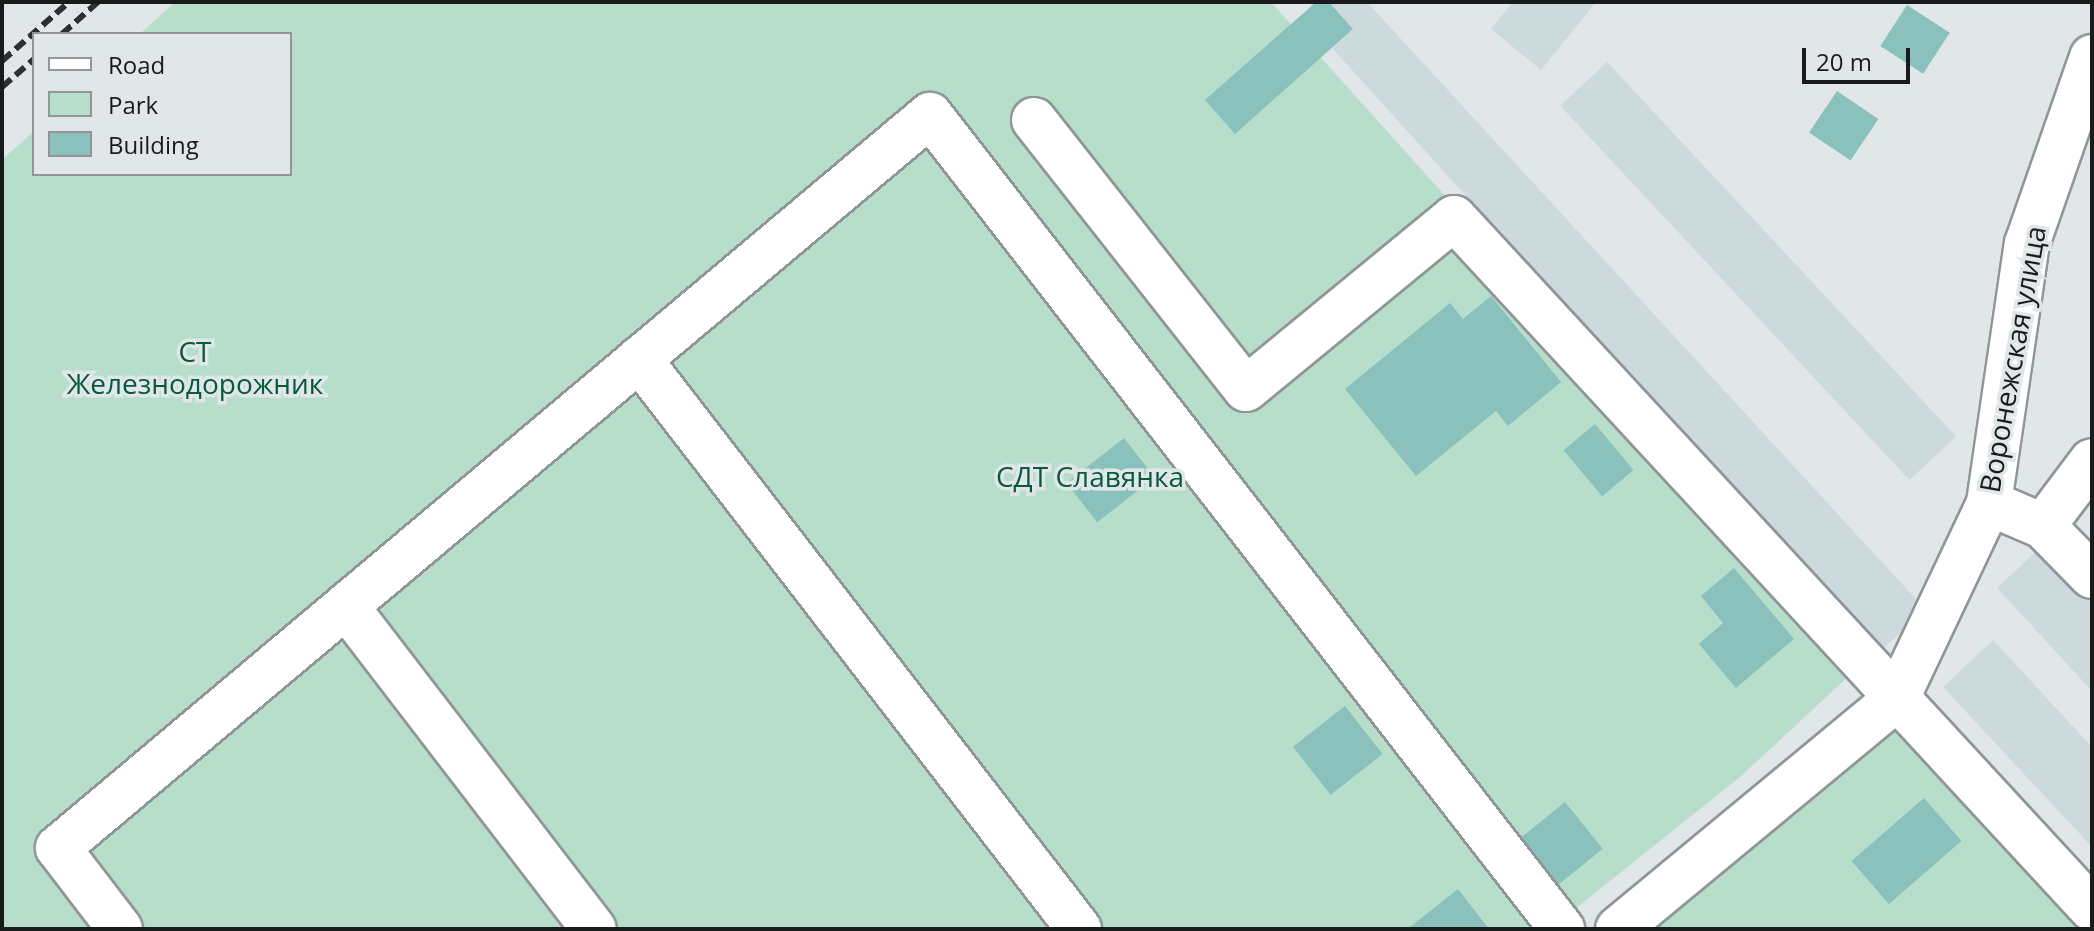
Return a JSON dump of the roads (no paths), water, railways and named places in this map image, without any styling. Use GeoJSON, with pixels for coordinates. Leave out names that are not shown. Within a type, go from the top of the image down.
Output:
{"type":"FeatureCollection","features":[{"type":"Feature","properties":{"kind":"street","name":"Воронежская улица"},"geometry":{"type":"LineString","coordinates":[[1897,698],[1989,503],[2027,244],[2075,94],[2092,57]]}},
{"type":"Feature","properties":{"kind":"street"},"geometry":{"type":"LineString","coordinates":[[120,929],[58,848],[930,115],[1562,929]]}},
{"type":"Feature","properties":{"kind":"street"},"geometry":{"type":"LineString","coordinates":[[1034,120],[1246,389],[1454,218],[2092,909]]}},
{"type":"Feature","properties":{"kind":"street"},"geometry":{"type":"LineString","coordinates":[[639,359],[1079,929]]}},
{"type":"Feature","properties":{"kind":"street"},"geometry":{"type":"LineString","coordinates":[[2043,526],[2092,461]]}},
{"type":"Feature","properties":{"kind":"street"},"geometry":{"type":"LineString","coordinates":[[1989,503],[2043,526],[2092,576]]}},
{"type":"Feature","properties":{"kind":"street"},"geometry":{"type":"LineString","coordinates":[[346,606],[594,929]]}},
{"type":"Feature","properties":{"kind":"street"},"geometry":{"type":"LineString","coordinates":[[1618,929],[1897,698]]}},
{"type":"Feature","properties":{"kind":"railway"},"geometry":{"type":"LineString","coordinates":[[35,32],[69,2]]}},
{"type":"Feature","properties":{"kind":"railway"},"geometry":{"type":"LineString","coordinates":[[64,32],[98,2]]}},
{"type":"Feature","properties":{"kind":"railway"},"geometry":{"type":"LineString","coordinates":[[2,61],[32,35]]}},
{"type":"Feature","properties":{"kind":"railway"},"geometry":{"type":"LineString","coordinates":[[2,87],[32,61]]}},
{"type":"Feature","properties":{"kind":"park label","name":"СТ Железнодорожник"},"geometry":{"type":"Point","coordinates":[195,367]}},
{"type":"Feature","properties":{"kind":"park label","name":"СДТ Славянка"},"geometry":{"type":"Point","coordinates":[1090,476]}}]}
